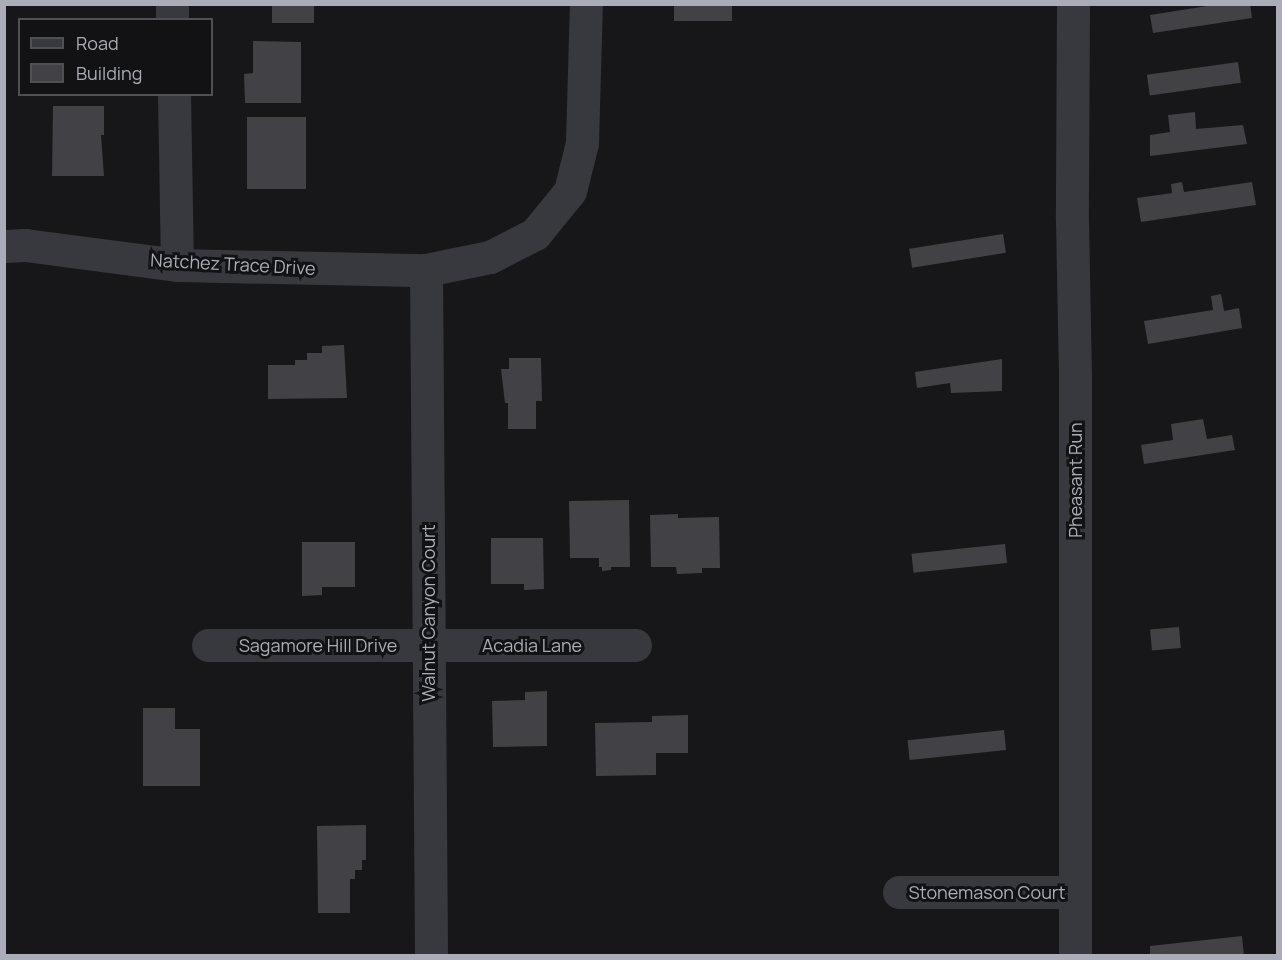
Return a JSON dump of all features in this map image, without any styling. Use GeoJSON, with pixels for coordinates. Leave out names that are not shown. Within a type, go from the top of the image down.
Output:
{"type":"FeatureCollection","features":[{"type":"Feature","properties":{"kind":"street","name":"Natchez Trace Drive"},"geometry":{"type":"LineString","coordinates":[[4,246],[25,245],[177,264],[426,270],[490,257],[535,234],[570,191],[582,143],[586,4]]}},
{"type":"Feature","properties":{"kind":"street","name":"Pheasant Run"},"geometry":{"type":"LineString","coordinates":[[1073,4],[1076,956]]}},
{"type":"Feature","properties":{"kind":"street"},"geometry":{"type":"LineString","coordinates":[[174,96],[177,264]]}},
{"type":"Feature","properties":{"kind":"street","name":"Walnut Canyon Court"},"geometry":{"type":"LineString","coordinates":[[426,270],[431,956]]}},
{"type":"Feature","properties":{"kind":"street","name":"Sagamore Hill Drive"},"geometry":{"type":"LineString","coordinates":[[208,645],[428,645]]}},
{"type":"Feature","properties":{"kind":"street","name":"Acadia Lane"},"geometry":{"type":"LineString","coordinates":[[428,645],[635,645]]}},
{"type":"Feature","properties":{"kind":"street","name":"Stonemason Court"},"geometry":{"type":"LineString","coordinates":[[899,892],[1075,891]]}},
{"type":"Feature","properties":{"kind":"building"},"geometry":{"type":"Polygon","coordinates":[[[272,4],[314,4],[314,23],[272,23],[272,4]]]}},
{"type":"Feature","properties":{"kind":"building"},"geometry":{"type":"Polygon","coordinates":[[[674,4],[732,4],[732,21],[674,21],[674,4]]]}},
{"type":"Feature","properties":{"kind":"building"},"geometry":{"type":"Polygon","coordinates":[[[1220,4],[1250,4],[1252,18],[1153,33],[1150,15],[1220,4]]]}},
{"type":"Feature","properties":{"kind":"building"},"geometry":{"type":"Polygon","coordinates":[[[253,41],[301,42],[301,103],[245,103],[244,74],[253,73],[253,41]]]}},
{"type":"Feature","properties":{"kind":"building"},"geometry":{"type":"Polygon","coordinates":[[[1238,62],[1241,83],[1150,96],[1147,75],[1238,62]]]}},
{"type":"Feature","properties":{"kind":"building"},"geometry":{"type":"Polygon","coordinates":[[[53,106],[104,106],[104,135],[101,135],[104,176],[52,176],[53,106]]]}},
{"type":"Feature","properties":{"kind":"building"},"geometry":{"type":"Polygon","coordinates":[[[1195,112],[1196,129],[1243,125],[1247,144],[1150,156],[1150,135],[1170,132],[1168,115],[1195,112]]]}},
{"type":"Feature","properties":{"kind":"building"},"geometry":{"type":"Polygon","coordinates":[[[247,117],[306,117],[306,189],[247,189],[247,117]]]}},
{"type":"Feature","properties":{"kind":"building"},"geometry":{"type":"Polygon","coordinates":[[[1182,182],[1184,192],[1252,182],[1256,205],[1141,222],[1137,198],[1172,193],[1171,184],[1182,182]]]}},
{"type":"Feature","properties":{"kind":"building"},"geometry":{"type":"Polygon","coordinates":[[[1003,234],[1006,253],[912,268],[909,249],[1003,234]]]}},
{"type":"Feature","properties":{"kind":"building"},"geometry":{"type":"Polygon","coordinates":[[[1221,294],[1224,311],[1239,308],[1242,328],[1148,344],[1144,321],[1213,310],[1211,296],[1221,294]]]}},
{"type":"Feature","properties":{"kind":"building"},"geometry":{"type":"Polygon","coordinates":[[[344,345],[347,398],[268,399],[268,365],[295,365],[295,360],[307,360],[307,353],[322,353],[322,346],[344,345]]]}},
{"type":"Feature","properties":{"kind":"building"},"geometry":{"type":"Polygon","coordinates":[[[509,358],[541,358],[542,401],[536,401],[536,429],[508,429],[508,403],[505,403],[501,369],[509,369],[509,358]]]}},
{"type":"Feature","properties":{"kind":"building"},"geometry":{"type":"Polygon","coordinates":[[[1002,359],[1002,391],[951,393],[950,383],[917,388],[915,372],[1002,359]]]}},
{"type":"Feature","properties":{"kind":"building"},"geometry":{"type":"Polygon","coordinates":[[[1203,419],[1207,439],[1232,435],[1235,450],[1144,464],[1141,445],[1173,440],[1171,424],[1203,419]]]}},
{"type":"Feature","properties":{"kind":"building"},"geometry":{"type":"Polygon","coordinates":[[[629,500],[630,567],[611,567],[611,570],[602,571],[602,567],[599,567],[599,558],[570,558],[569,501],[629,500]]]}},
{"type":"Feature","properties":{"kind":"building"},"geometry":{"type":"Polygon","coordinates":[[[678,514],[678,518],[719,517],[720,568],[702,568],[702,573],[677,574],[676,567],[651,567],[650,515],[678,514]]]}},
{"type":"Feature","properties":{"kind":"building"},"geometry":{"type":"Polygon","coordinates":[[[491,538],[543,538],[544,589],[524,590],[524,584],[491,584],[491,538]]]}},
{"type":"Feature","properties":{"kind":"building"},"geometry":{"type":"Polygon","coordinates":[[[302,542],[355,542],[355,587],[322,587],[322,595],[302,596],[302,542]]]}},
{"type":"Feature","properties":{"kind":"building"},"geometry":{"type":"Polygon","coordinates":[[[1005,544],[1007,563],[914,573],[912,554],[1005,544]]]}},
{"type":"Feature","properties":{"kind":"building"},"geometry":{"type":"Polygon","coordinates":[[[1179,627],[1181,648],[1152,650],[1150,630],[1179,627]]]}},
{"type":"Feature","properties":{"kind":"building"},"geometry":{"type":"Polygon","coordinates":[[[547,691],[547,746],[493,747],[492,701],[525,700],[525,692],[547,691]]]}},
{"type":"Feature","properties":{"kind":"building"},"geometry":{"type":"Polygon","coordinates":[[[143,708],[175,708],[175,729],[200,729],[200,786],[143,786],[143,708]]]}},
{"type":"Feature","properties":{"kind":"building"},"geometry":{"type":"Polygon","coordinates":[[[688,715],[688,753],[656,753],[656,775],[596,776],[595,723],[652,722],[652,716],[688,715]]]}},
{"type":"Feature","properties":{"kind":"building"},"geometry":{"type":"Polygon","coordinates":[[[1004,730],[1006,750],[910,760],[908,740],[1004,730]]]}},
{"type":"Feature","properties":{"kind":"building"},"geometry":{"type":"Polygon","coordinates":[[[366,825],[366,860],[362,860],[362,870],[355,870],[355,879],[350,879],[350,913],[318,913],[317,826],[366,825]]]}},
{"type":"Feature","properties":{"kind":"building"},"geometry":{"type":"Polygon","coordinates":[[[1242,936],[1244,956],[1150,956],[1150,946],[1242,936]]]}}]}
